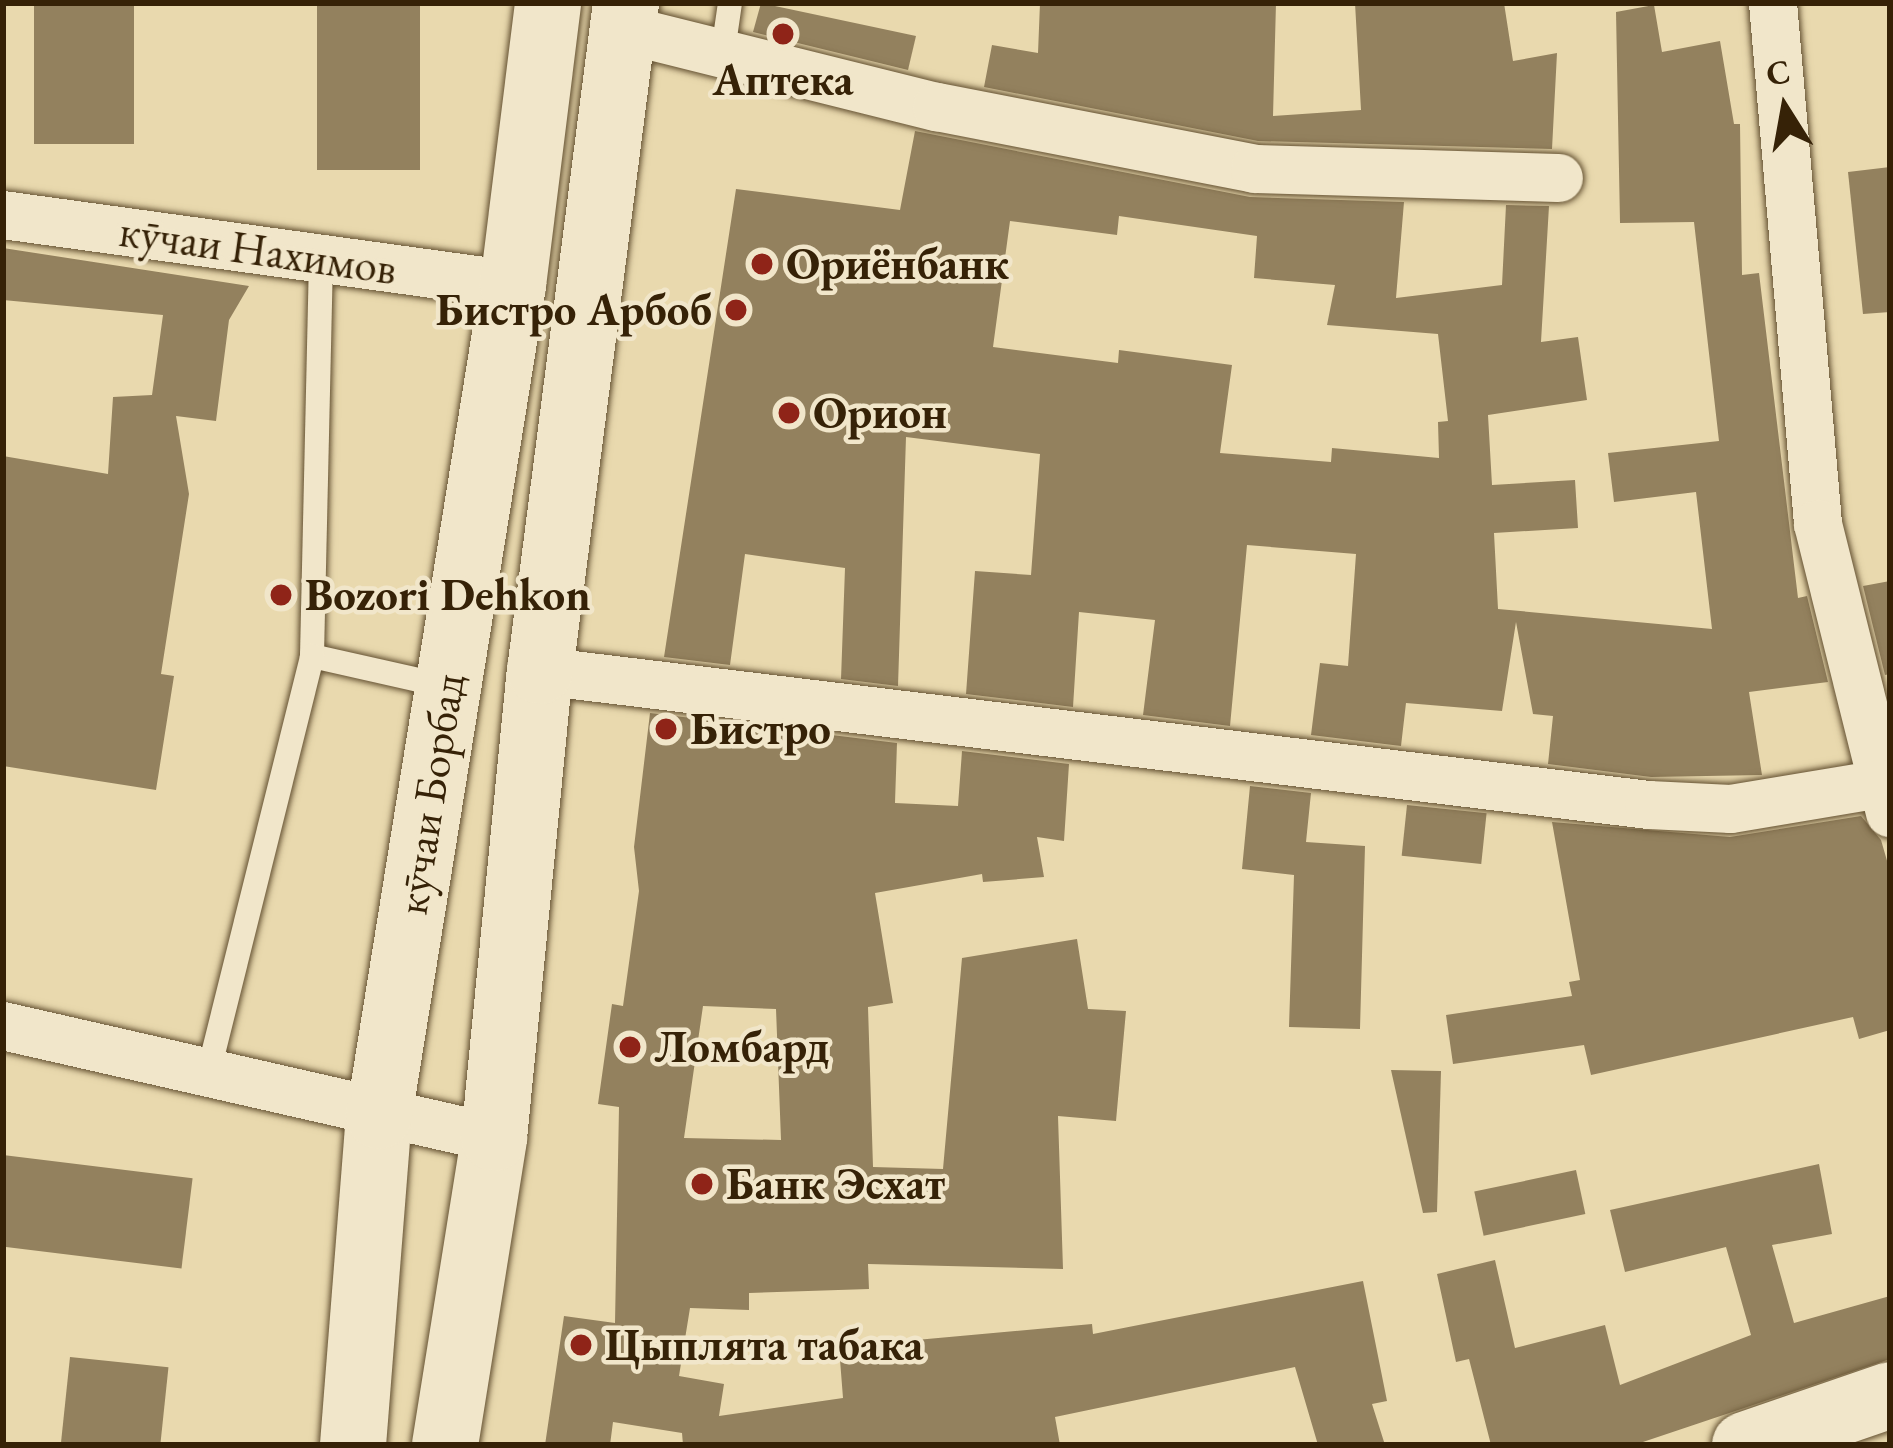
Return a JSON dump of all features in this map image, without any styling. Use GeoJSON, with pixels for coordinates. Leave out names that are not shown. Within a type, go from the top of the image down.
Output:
{"type":"FeatureCollection","features":[{"type":"Feature","properties":{"kind":"main road","name":"кӯчаи Борбад"},"geometry":{"type":"LineString","coordinates":[[353,1445],[362,1382],[379,1116],[512,285],[548,3]]}},
{"type":"Feature","properties":{"kind":"main road","name":"кӯчаи Борбад"},"geometry":{"type":"LineString","coordinates":[[447,1421],[494,1138],[540,671],[625,16]]}},
{"type":"Feature","properties":{"kind":"main road"},"geometry":{"type":"LineString","coordinates":[[362,1382],[409,1366],[428,1370],[447,1421]]}},
{"type":"Feature","properties":{"kind":"main road"},"geometry":{"type":"LineString","coordinates":[[1745,1445],[1890,1395]]}},
{"type":"Feature","properties":{"kind":"street"},"geometry":{"type":"LineString","coordinates":[[540,671],[1649,806],[1731,809],[1885,798],[1818,524],[1773,3]]}},
{"type":"Feature","properties":{"kind":"street"},"geometry":{"type":"LineString","coordinates":[[625,16],[723,51],[937,107],[1255,169],[1559,178]]}},
{"type":"Feature","properties":{"kind":"street","name":"кӯчаи Нахимов"},"geometry":{"type":"LineString","coordinates":[[3,215],[512,285]]}},
{"type":"Feature","properties":{"kind":"street"},"geometry":{"type":"LineString","coordinates":[[3,1026],[379,1116],[494,1138]]}},
{"type":"Feature","properties":{"kind":"lane"},"geometry":{"type":"LineString","coordinates":[[723,51],[730,3]]}},
{"type":"Feature","properties":{"kind":"lane"},"geometry":{"type":"LineString","coordinates":[[208,1074],[311,656],[321,259]]}},
{"type":"Feature","properties":{"kind":"lane"},"geometry":{"type":"LineString","coordinates":[[311,656],[447,686]]}},
{"type":"Feature","properties":{"kind":"building"},"geometry":{"type":"Polygon","coordinates":[[[34,3],[134,3],[134,144],[34,144],[34,3]]]}},
{"type":"Feature","properties":{"kind":"building"},"geometry":{"type":"Polygon","coordinates":[[[317,3],[420,3],[420,170],[317,170],[317,3]]]}},
{"type":"Feature","properties":{"kind":"building"},"geometry":{"type":"Polygon","coordinates":[[[761,3],[916,36],[908,70],[753,32],[761,3]]]}},
{"type":"Feature","properties":{"kind":"building"},"geometry":{"type":"Polygon","coordinates":[[[1040,3],[1276,3],[1273,116],[1361,110],[1355,3],[1504,3],[1513,61],[1557,53],[1552,149],[1258,141],[984,87],[992,45],[1038,53],[1040,3]]]}},
{"type":"Feature","properties":{"kind":"building"},"geometry":{"type":"Polygon","coordinates":[[[1654,5],[1662,52],[1720,41],[1734,124],[1740,124],[1742,275],[1759,273],[1798,598],[1807,596],[1828,682],[1749,692],[1762,775],[1651,777],[1548,764],[1553,716],[1533,714],[1516,622],[1502,711],[1406,703],[1401,746],[1311,735],[1320,663],[1348,666],[1356,554],[1247,545],[1230,726],[1143,715],[1155,620],[1079,612],[1073,707],[966,694],[975,571],[1031,575],[1040,454],[906,437],[898,686],[841,679],[845,568],[745,554],[730,665],[664,657],[736,189],[900,210],[915,131],[1250,197],[1404,202],[1396,298],[1502,285],[1506,205],[1549,206],[1541,342],[1578,337],[1587,400],[1488,415],[1492,485],[1575,480],[1578,528],[1494,533],[1498,609],[1712,629],[1696,492],[1614,502],[1608,453],[1719,441],[1694,222],[1620,223],[1616,12],[1654,5]],[[1119,216],[1117,235],[1010,221],[993,347],[1118,363],[1119,350],[1232,365],[1220,453],[1331,462],[1332,448],[1439,458],[1438,422],[1448,421],[1438,334],[1327,325],[1335,285],[1254,278],[1257,236],[1119,216]]]}},
{"type":"Feature","properties":{"kind":"building"},"geometry":{"type":"Polygon","coordinates":[[[1890,167],[1890,312],[1863,314],[1848,172],[1890,167]]]}},
{"type":"Feature","properties":{"kind":"building"},"geometry":{"type":"Polygon","coordinates":[[[3,248],[249,286],[229,320],[216,421],[176,416],[189,494],[161,674],[174,676],[156,790],[3,766],[3,456],[108,474],[113,397],[152,395],[163,315],[3,300],[3,248]]]}},
{"type":"Feature","properties":{"kind":"building"},"geometry":{"type":"Polygon","coordinates":[[[1890,581],[1890,674],[1885,675],[1863,586],[1890,581]]]}},
{"type":"Feature","properties":{"kind":"building"},"geometry":{"type":"Polygon","coordinates":[[[650,713],[897,743],[895,803],[958,806],[962,751],[1069,764],[1064,841],[1037,837],[1044,877],[983,882],[982,874],[875,893],[893,1003],[868,1007],[873,1167],[943,1169],[962,958],[1077,939],[1088,1009],[1126,1011],[1116,1121],[1058,1116],[1063,1269],[868,1264],[869,1289],[749,1293],[749,1310],[690,1308],[679,1376],[724,1384],[719,1416],[843,1398],[839,1347],[1092,1324],[1093,1334],[1363,1281],[1387,1401],[1372,1404],[1385,1445],[1318,1445],[1295,1367],[1055,1417],[1060,1445],[683,1445],[682,1433],[613,1422],[610,1445],[545,1445],[564,1316],[615,1323],[619,1107],[598,1104],[612,1004],[623,1006],[639,891],[634,847],[650,713]],[[703,1006],[684,1138],[781,1140],[776,1009],[703,1006]]]}},
{"type":"Feature","properties":{"kind":"building"},"geometry":{"type":"Polygon","coordinates":[[[1250,786],[1311,793],[1306,842],[1365,846],[1360,1029],[1289,1027],[1294,875],[1242,869],[1250,786]]]}},
{"type":"Feature","properties":{"kind":"building"},"geometry":{"type":"Polygon","coordinates":[[[1407,805],[1487,813],[1481,864],[1402,856],[1407,805]]]}},
{"type":"Feature","properties":{"kind":"building"},"geometry":{"type":"Polygon","coordinates":[[[1861,816],[1881,840],[1890,871],[1890,1030],[1859,1039],[1853,1017],[1591,1075],[1584,1045],[1453,1064],[1446,1015],[1572,996],[1569,982],[1580,980],[1552,822],[1730,837],[1861,816]]]}},
{"type":"Feature","properties":{"kind":"building"},"geometry":{"type":"Polygon","coordinates":[[[1391,1070],[1441,1071],[1437,1212],[1423,1213],[1391,1070]]]}},
{"type":"Feature","properties":{"kind":"building"},"geometry":{"type":"Polygon","coordinates":[[[3,1155],[193,1178],[181,1269],[3,1247],[3,1155]]]}},
{"type":"Feature","properties":{"kind":"building"},"geometry":{"type":"Polygon","coordinates":[[[1819,1164],[1832,1234],[1772,1245],[1794,1323],[1890,1296],[1890,1359],[1634,1445],[1491,1445],[1469,1359],[1456,1362],[1437,1274],[1495,1260],[1515,1348],[1605,1325],[1620,1385],[1751,1335],[1726,1247],[1625,1272],[1610,1210],[1819,1164]]]}},
{"type":"Feature","properties":{"kind":"building"},"geometry":{"type":"Polygon","coordinates":[[[1576,1170],[1585,1214],[1484,1236],[1474,1192],[1576,1170]]]}},
{"type":"Feature","properties":{"kind":"building"},"geometry":{"type":"Polygon","coordinates":[[[70,1357],[168,1367],[160,1445],[61,1445],[70,1357]]]}},
{"type":"Feature","properties":{"kind":"place","name":"Аптека"},"geometry":{"type":"Point","coordinates":[783,34]}},
{"type":"Feature","properties":{"kind":"place","name":"Ориёнбанк"},"geometry":{"type":"Point","coordinates":[762,264]}},
{"type":"Feature","properties":{"kind":"place","name":"Бистро Арбоб"},"geometry":{"type":"Point","coordinates":[736,310]}},
{"type":"Feature","properties":{"kind":"place","name":"Орион"},"geometry":{"type":"Point","coordinates":[789,413]}},
{"type":"Feature","properties":{"kind":"place","name":"Bozori Dehkon"},"geometry":{"type":"Point","coordinates":[281,595]}},
{"type":"Feature","properties":{"kind":"place","name":"Бистро"},"geometry":{"type":"Point","coordinates":[666,729]}},
{"type":"Feature","properties":{"kind":"place","name":"Ломбард"},"geometry":{"type":"Point","coordinates":[630,1047]}},
{"type":"Feature","properties":{"kind":"place","name":"Банк Эсхат"},"geometry":{"type":"Point","coordinates":[702,1184]}},
{"type":"Feature","properties":{"kind":"place","name":"Цыплята табака"},"geometry":{"type":"Point","coordinates":[581,1345]}}]}
